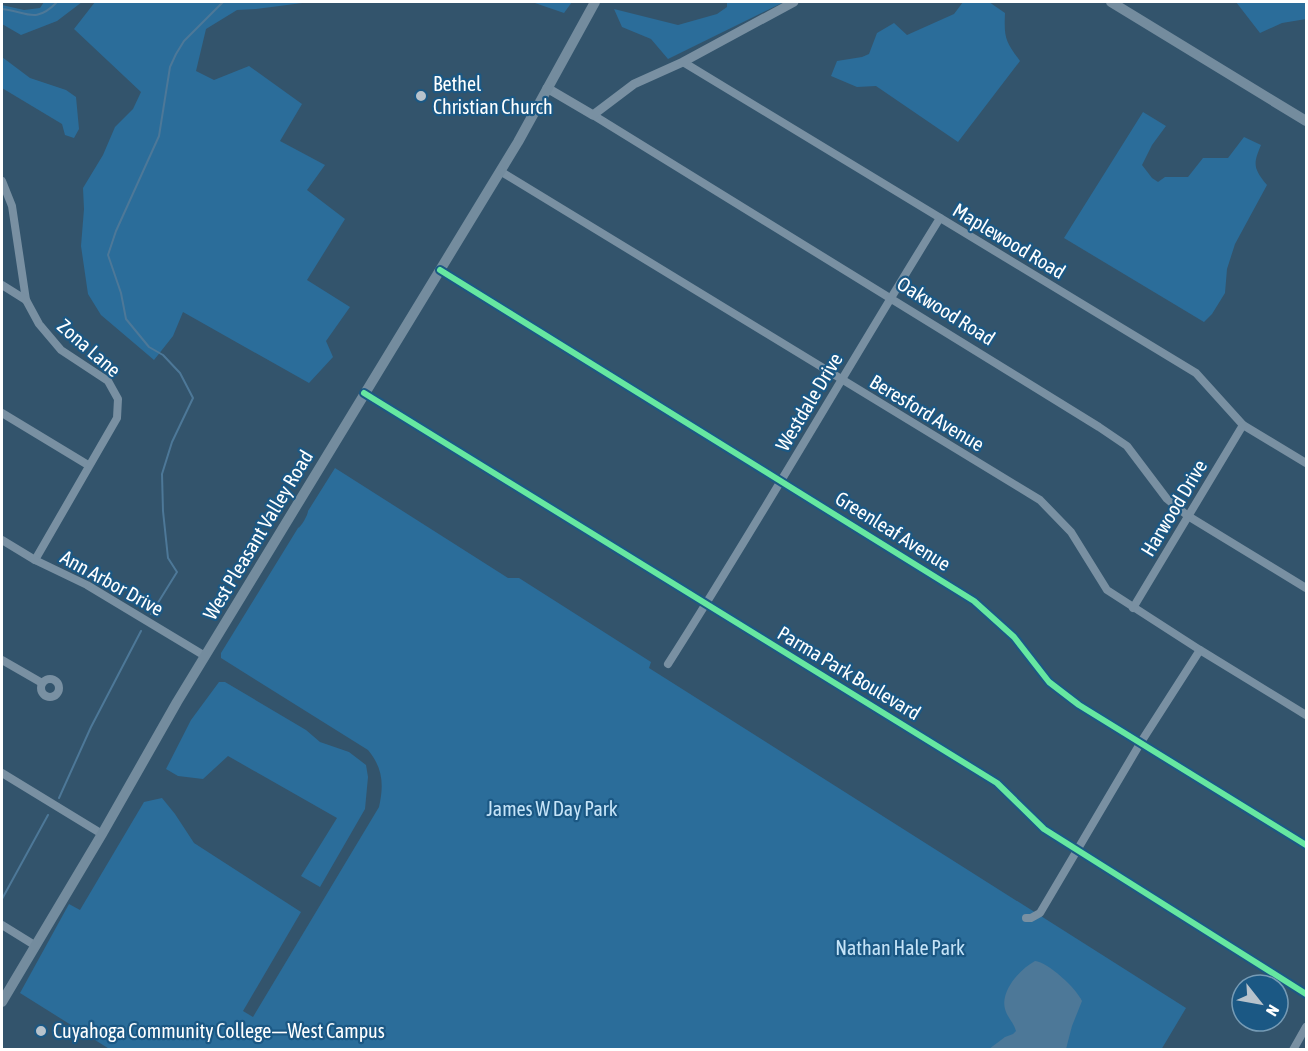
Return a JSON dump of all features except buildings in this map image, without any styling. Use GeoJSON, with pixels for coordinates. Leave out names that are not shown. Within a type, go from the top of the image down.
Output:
{"type":"FeatureCollection","features":[{"type":"Feature","properties":{"kind":"main road","name":"West Pleasant Valley Road"},"geometry":{"type":"LineString","coordinates":[[2,1002],[205,656],[500,171],[595,2]]}},
{"type":"Feature","properties":{"kind":"main road"},"geometry":{"type":"LineString","coordinates":[[1111,2],[1306,121]]}},
{"type":"Feature","properties":{"kind":"street"},"geometry":{"type":"LineString","coordinates":[[593,115],[634,84],[683,62],[794,2]]}},
{"type":"Feature","properties":{"kind":"street","name":"Maplewood Road"},"geometry":{"type":"LineString","coordinates":[[683,62],[1196,373],[1243,425],[1306,463]]}},
{"type":"Feature","properties":{"kind":"street","name":"Oakwood Road"},"geometry":{"type":"LineString","coordinates":[[547,88],[1099,427],[1127,446],[1167,499],[1188,516],[1306,588]]}},
{"type":"Feature","properties":{"kind":"street","name":"Beresford Avenue"},"geometry":{"type":"LineString","coordinates":[[500,171],[1040,500],[1071,532],[1107,590],[1306,716]]}},
{"type":"Feature","properties":{"kind":"street","name":"Zona Lane"},"geometry":{"type":"LineString","coordinates":[[2,181],[12,206],[26,300],[39,324],[61,350],[108,381],[118,399],[117,418],[35,560]]}},
{"type":"Feature","properties":{"kind":"street","name":"Westdale Drive"},"geometry":{"type":"LineString","coordinates":[[668,664],[940,218]]}},
{"type":"Feature","properties":{"kind":"street","name":"Greenleaf Avenue"},"geometry":{"type":"LineString","coordinates":[[440,270],[974,601],[1014,638],[1049,682],[1079,705],[1306,845]]}},
{"type":"Feature","properties":{"kind":"street"},"geometry":{"type":"LineString","coordinates":[[2,285],[26,300]]}},
{"type":"Feature","properties":{"kind":"street","name":"Parma Park Boulevard"},"geometry":{"type":"LineString","coordinates":[[364,393],[997,783],[1044,829],[1306,994]]}},
{"type":"Feature","properties":{"kind":"street"},"geometry":{"type":"LineString","coordinates":[[2,413],[88,465]]}},
{"type":"Feature","properties":{"kind":"street","name":"Harwood Drive"},"geometry":{"type":"LineString","coordinates":[[1133,608],[1243,425]]}},
{"type":"Feature","properties":{"kind":"street","name":"Ann Arbor Drive"},"geometry":{"type":"LineString","coordinates":[[2,540],[35,560],[87,585],[205,656]]}},
{"type":"Feature","properties":{"kind":"street"},"geometry":{"type":"LineString","coordinates":[[1026,918],[1040,913],[1141,742],[1200,650]]}},
{"type":"Feature","properties":{"kind":"street"},"geometry":{"type":"LineString","coordinates":[[2,660],[42,683]]}},
{"type":"Feature","properties":{"kind":"street"},"geometry":{"type":"LineString","coordinates":[[2,773],[102,834]]}},
{"type":"Feature","properties":{"kind":"street"},"geometry":{"type":"LineString","coordinates":[[2,925],[36,946]]}},
{"type":"Feature","properties":{"kind":"street"},"geometry":{"type":"LineString","coordinates":[[1293,1050],[1306,1027]]}},
{"type":"Feature","properties":{"kind":"green space"},"geometry":{"type":"Polygon","coordinates":[[[44,2],[82,2],[57,21],[21,35],[2,24],[2,5],[24,10],[40,8],[44,2]]]}},
{"type":"Feature","properties":{"kind":"green space"},"geometry":{"type":"Polygon","coordinates":[[[95,2],[310,2],[237,10],[206,29],[196,71],[214,80],[249,66],[302,104],[280,141],[325,165],[307,190],[345,219],[307,280],[350,307],[326,341],[333,357],[309,383],[183,312],[173,336],[154,360],[101,315],[88,294],[81,246],[83,188],[103,155],[115,127],[133,109],[141,92],[74,29],[95,2]]]}},
{"type":"Feature","properties":{"kind":"green space"},"geometry":{"type":"Polygon","coordinates":[[[532,2],[572,2],[564,13],[532,2]]]}},
{"type":"Feature","properties":{"kind":"green space"},"geometry":{"type":"Polygon","coordinates":[[[727,2],[784,2],[668,59],[651,39],[622,27],[614,9],[678,25],[717,14],[727,7],[727,2]]]}},
{"type":"Feature","properties":{"kind":"green space"},"geometry":{"type":"Polygon","coordinates":[[[963,2],[989,2],[1005,13],[1006,39],[1020,61],[958,142],[876,86],[857,87],[831,76],[837,61],[869,54],[877,33],[894,23],[907,35],[954,14],[963,2]]]}},
{"type":"Feature","properties":{"kind":"green space"},"geometry":{"type":"Polygon","coordinates":[[[1236,2],[1306,2],[1306,19],[1282,23],[1260,33],[1236,2]]]}},
{"type":"Feature","properties":{"kind":"green space"},"geometry":{"type":"Polygon","coordinates":[[[2,57],[30,78],[66,90],[76,97],[79,129],[74,138],[65,135],[62,124],[2,88],[2,57]]]}},
{"type":"Feature","properties":{"kind":"green space"},"geometry":{"type":"Polygon","coordinates":[[[1143,112],[1166,126],[1152,145],[1142,165],[1158,182],[1165,177],[1188,177],[1203,158],[1228,158],[1244,137],[1261,145],[1256,166],[1267,185],[1235,244],[1227,269],[1225,293],[1204,322],[1064,238],[1143,112]]]}},
{"type":"Feature","properties":{"kind":"green space","name":"James W Day Park"},"geometry":{"type":"Polygon","coordinates":[[[335,468],[508,578],[519,578],[651,662],[649,668],[1186,1008],[1161,1050],[111,1050],[20,993],[69,904],[80,910],[144,802],[162,798],[194,843],[301,912],[243,1011],[253,1017],[379,807],[382,791],[381,777],[377,763],[368,750],[221,658],[221,653],[335,468]]]}},
{"type":"Feature","properties":{"kind":"green space"},"geometry":{"type":"Polygon","coordinates":[[[219,682],[225,682],[306,730],[320,742],[349,752],[366,765],[368,777],[365,809],[320,887],[301,876],[337,818],[228,756],[203,779],[178,776],[166,769],[191,720],[219,682]]]}},
{"type":"Feature","properties":{"kind":"shaded area"},"geometry":{"type":"Polygon","coordinates":[[[1035,961],[1047,966],[1062,977],[1082,1001],[1066,1049],[989,1049],[1016,1031],[1005,1009],[1005,995],[1012,981],[1023,969],[1035,961]]]}},
{"type":"Feature","properties":{"kind":"waterway"},"geometry":{"type":"LineString","coordinates":[[2,9],[36,15],[57,2]]}},
{"type":"Feature","properties":{"kind":"waterway"},"geometry":{"type":"LineString","coordinates":[[151,614],[177,572],[168,558],[162,474],[172,442],[193,398],[180,373],[163,355],[149,347],[126,319],[121,293],[108,255],[116,231],[159,136],[170,67],[184,41],[223,2]]}},
{"type":"Feature","properties":{"kind":"waterway"},"geometry":{"type":"LineString","coordinates":[[59,798],[91,727],[141,631]]}},
{"type":"Feature","properties":{"kind":"waterway"},"geometry":{"type":"LineString","coordinates":[[2,899],[48,815]]}},
{"type":"Feature","properties":{"kind":"cycle path"},"geometry":{"type":"LineString","coordinates":[[440,270],[974,601],[1014,637],[1049,682],[1079,705],[1306,845]]}},
{"type":"Feature","properties":{"kind":"cycle path"},"geometry":{"type":"LineString","coordinates":[[364,393],[997,783],[1044,829],[1306,994]]}},
{"type":"Feature","properties":{"kind":"place","name":"Bethel Christian Church"},"geometry":{"type":"Point","coordinates":[421,96]}},
{"type":"Feature","properties":{"kind":"place","name":"Cuyahoga Community College—West Campus"},"geometry":{"type":"Point","coordinates":[41,1031]}},
{"type":"Feature","properties":{"kind":"park label","name":"Nathan Hale Park"},"geometry":{"type":"Point","coordinates":[900,948]}}]}
